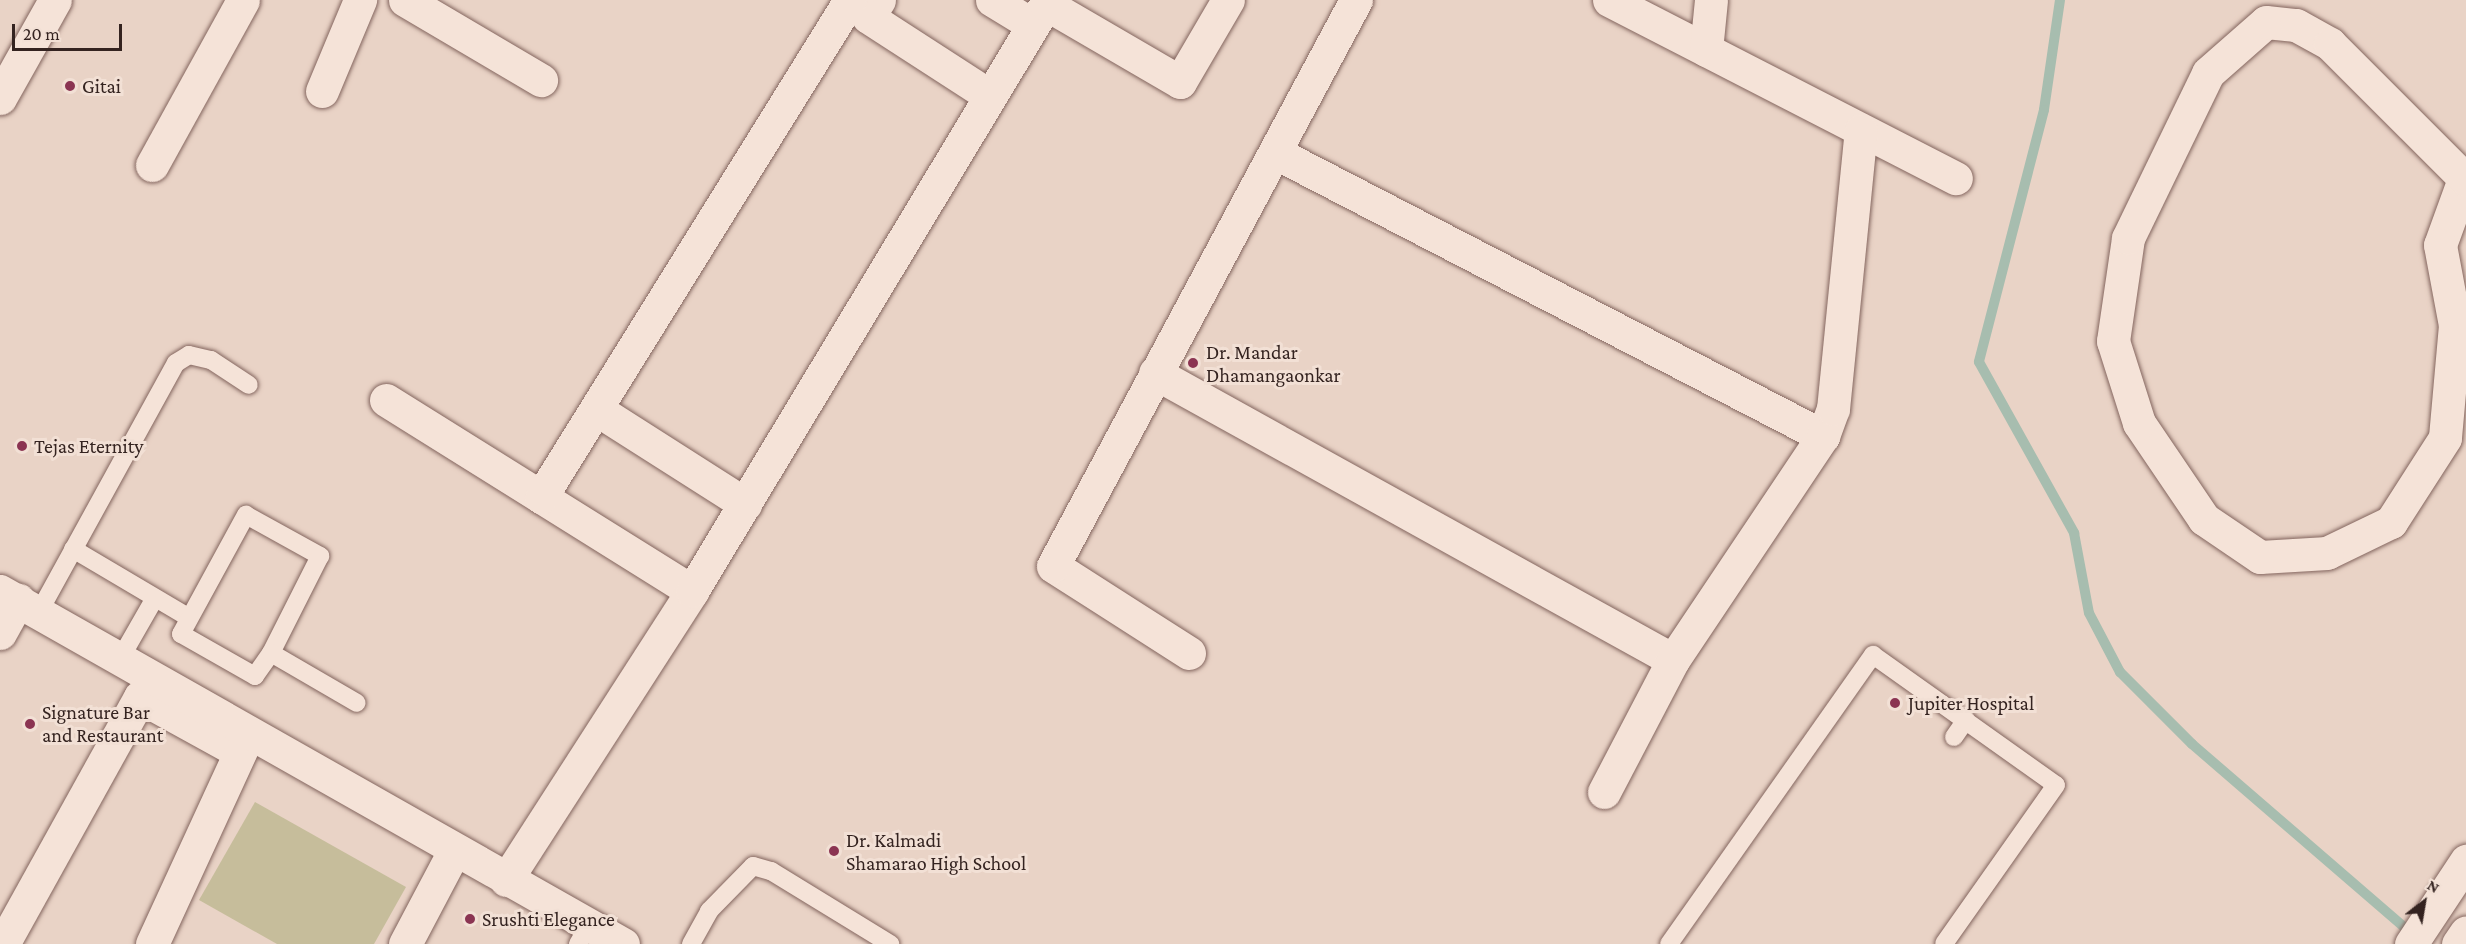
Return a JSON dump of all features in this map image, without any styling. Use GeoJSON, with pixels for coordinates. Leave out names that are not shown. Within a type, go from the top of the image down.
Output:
{"type":"FeatureCollection","features":[{"type":"Feature","properties":{"kind":"street"},"geometry":{"type":"LineString","coordinates":[[0,98],[55,0]]}},
{"type":"Feature","properties":{"kind":"street"},"geometry":{"type":"LineString","coordinates":[[152,165],[243,0]]}},
{"type":"Feature","properties":{"kind":"street"},"geometry":{"type":"LineString","coordinates":[[405,0],[541,80]]}},
{"type":"Feature","properties":{"kind":"street"},"geometry":{"type":"LineString","coordinates":[[541,497],[850,0]]}},
{"type":"Feature","properties":{"kind":"street"},"geometry":{"type":"LineString","coordinates":[[879,0],[868,17],[990,96]]}},
{"type":"Feature","properties":{"kind":"street"},"geometry":{"type":"LineString","coordinates":[[992,0],[1033,25]]}},
{"type":"Feature","properties":{"kind":"street"},"geometry":{"type":"LineString","coordinates":[[506,880],[692,591],[1046,4],[1085,11],[1180,82],[1228,0]]}},
{"type":"Feature","properties":{"kind":"street"},"geometry":{"type":"LineString","coordinates":[[1189,653],[1053,566],[1356,0]]}},
{"type":"Feature","properties":{"kind":"street"},"geometry":{"type":"LineString","coordinates":[[1609,0],[1956,178]]}},
{"type":"Feature","properties":{"kind":"street"},"geometry":{"type":"LineString","coordinates":[[1706,50],[1712,0]]}},
{"type":"Feature","properties":{"kind":"street"},"geometry":{"type":"LineString","coordinates":[[322,91],[350,4]]}},
{"type":"Feature","properties":{"kind":"street"},"geometry":{"type":"LineString","coordinates":[[2266,22],[2296,25],[2330,44],[2465,179],[2440,245],[2455,325],[2445,438],[2391,522],[2327,553],[2260,557],[2204,519],[2139,423],[2114,341],[2128,238],[2208,73],[2266,22]]}},
{"type":"Feature","properties":{"kind":"street"},"geometry":{"type":"LineString","coordinates":[[1604,792],[1673,660],[1823,436],[1833,409],[1862,130]]}},
{"type":"Feature","properties":{"kind":"street"},"geometry":{"type":"LineString","coordinates":[[1276,153],[1823,436]]}},
{"type":"Feature","properties":{"kind":"street"},"geometry":{"type":"LineString","coordinates":[[1155,373],[1673,660]]}},
{"type":"Feature","properties":{"kind":"street"},"geometry":{"type":"LineString","coordinates":[[386,400],[692,591]]}},
{"type":"Feature","properties":{"kind":"street"},"geometry":{"type":"LineString","coordinates":[[596,409],[745,504]]}},
{"type":"Feature","properties":{"kind":"street"},"geometry":{"type":"LineString","coordinates":[[0,633],[19,601],[120,659],[245,743]]}},
{"type":"Feature","properties":{"kind":"street"},"geometry":{"type":"LineString","coordinates":[[3,944],[140,697],[245,743],[454,851],[506,880],[584,934],[623,944]]}},
{"type":"Feature","properties":{"kind":"street"},"geometry":{"type":"LineString","coordinates":[[152,944],[245,743]]}},
{"type":"Feature","properties":{"kind":"street"},"geometry":{"type":"LineString","coordinates":[[405,944],[454,851]]}},
{"type":"Feature","properties":{"kind":"street"},"geometry":{"type":"LineString","coordinates":[[2411,944],[2461,869]]}},
{"type":"Feature","properties":{"kind":"street"},"geometry":{"type":"LineString","coordinates":[[2458,944],[2466,932]]}},
{"type":"Feature","properties":{"kind":"lane"},"geometry":{"type":"LineString","coordinates":[[19,601],[73,549],[176,363],[189,355],[211,360],[249,385]]}},
{"type":"Feature","properties":{"kind":"lane"},"geometry":{"type":"LineString","coordinates":[[246,515],[320,556],[271,653],[255,676],[181,634],[188,617],[246,515]]}},
{"type":"Feature","properties":{"kind":"lane"},"geometry":{"type":"LineString","coordinates":[[73,549],[188,617]]}},
{"type":"Feature","properties":{"kind":"lane"},"geometry":{"type":"LineString","coordinates":[[120,659],[154,598]]}},
{"type":"Feature","properties":{"kind":"lane"},"geometry":{"type":"LineString","coordinates":[[271,653],[357,704]]}},
{"type":"Feature","properties":{"kind":"lane"},"geometry":{"type":"LineString","coordinates":[[1669,944],[1873,655],[2056,785],[1944,944]]}},
{"type":"Feature","properties":{"kind":"lane"},"geometry":{"type":"LineString","coordinates":[[1954,737],[1966,720]]}},
{"type":"Feature","properties":{"kind":"lane"},"geometry":{"type":"LineString","coordinates":[[691,944],[709,911],[753,866],[771,871],[890,944]]}},
{"type":"Feature","properties":{"kind":"shaded area"},"geometry":{"type":"Polygon","coordinates":[[[255,802],[406,887],[374,944],[277,944],[199,900],[255,802]]]}},
{"type":"Feature","properties":{"kind":"waterway"},"geometry":{"type":"LineString","coordinates":[[2060,0],[2044,110],[1979,362],[2074,533],[2089,613],[2120,672],[2192,744],[2413,935]]}},
{"type":"Feature","properties":{"kind":"place","name":"Gitai"},"geometry":{"type":"Point","coordinates":[70,86]}},
{"type":"Feature","properties":{"kind":"place","name":"Dr. Mandar Dhamangaonkar"},"geometry":{"type":"Point","coordinates":[1193,363]}},
{"type":"Feature","properties":{"kind":"place","name":"Tejas Eternity"},"geometry":{"type":"Point","coordinates":[22,446]}},
{"type":"Feature","properties":{"kind":"place","name":"Jupiter Hospital"},"geometry":{"type":"Point","coordinates":[1895,703]}},
{"type":"Feature","properties":{"kind":"place","name":"Signature Bar and Restaurant"},"geometry":{"type":"Point","coordinates":[30,724]}},
{"type":"Feature","properties":{"kind":"place","name":"Dr. Kalmadi Shamarao High School"},"geometry":{"type":"Point","coordinates":[834,851]}},
{"type":"Feature","properties":{"kind":"place","name":"Srushti Elegance"},"geometry":{"type":"Point","coordinates":[470,919]}}]}
